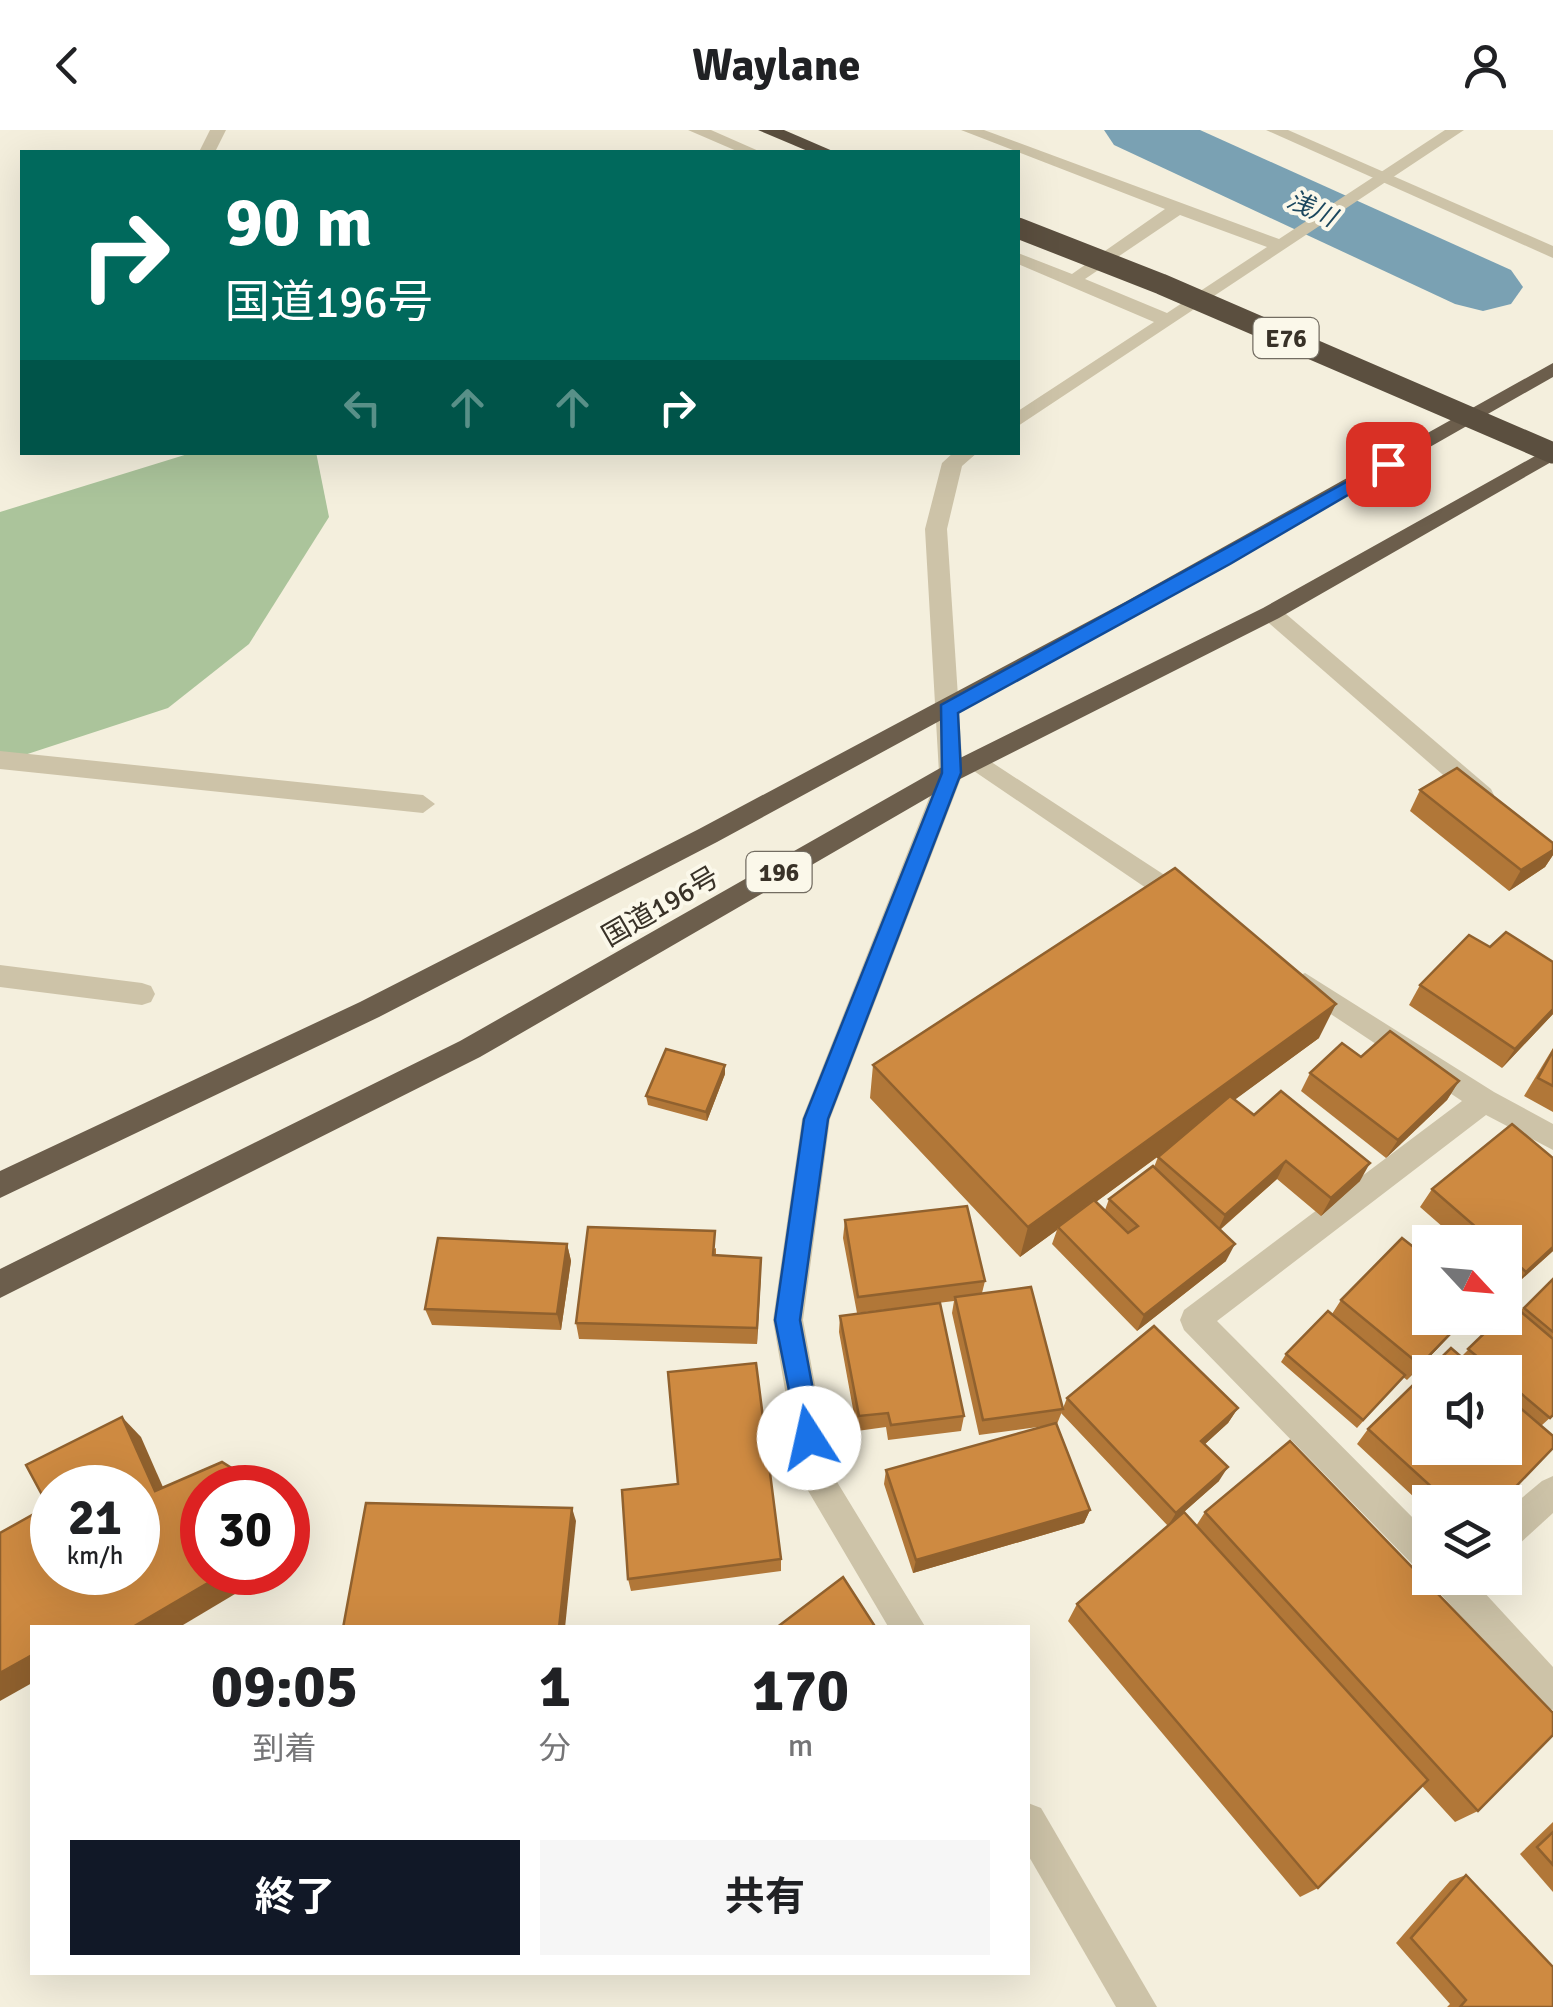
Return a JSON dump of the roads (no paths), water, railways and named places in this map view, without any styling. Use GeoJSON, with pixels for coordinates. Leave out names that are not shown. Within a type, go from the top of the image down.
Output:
{"type":"FeatureCollection","features":[{"type":"Feature","properties":{"kind":"highway"},"geometry":{"type":"LineString","coordinates":[[767,130],[821,150]]}},
{"type":"Feature","properties":{"kind":"highway","name":"E76"},"geometry":{"type":"LineString","coordinates":[[1020,229],[1161,284],[1553,453]]}},
{"type":"Feature","properties":{"kind":"highway","name":"国道196号"},"geometry":{"type":"LineString","coordinates":[[0,1185],[419,985],[948,710],[1224,560],[1553,369]]}},
{"type":"Feature","properties":{"kind":"highway","name":"国道196号"},"geometry":{"type":"LineString","coordinates":[[0,1284],[470,1049],[964,767],[1271,614],[1553,453]]}},
{"type":"Feature","properties":{"kind":"street"},"geometry":{"type":"LineString","coordinates":[[696,130],[748,150]]}},
{"type":"Feature","properties":{"kind":"street"},"geometry":{"type":"LineString","coordinates":[[969,130],[1280,246]]}},
{"type":"Feature","properties":{"kind":"street"},"geometry":{"type":"LineString","coordinates":[[1274,130],[1553,253]]}},
{"type":"Feature","properties":{"kind":"street"},"geometry":{"type":"LineString","coordinates":[[1020,419],[1456,130]]}},
{"type":"Feature","properties":{"kind":"street"},"geometry":{"type":"LineString","coordinates":[[1072,281],[1178,208]]}},
{"type":"Feature","properties":{"kind":"street"},"geometry":{"type":"LineString","coordinates":[[1020,259],[1169,321]]}},
{"type":"Feature","properties":{"kind":"street"},"geometry":{"type":"LineString","coordinates":[[907,1625],[816,1477],[788,1320],[816,1119],[964,767],[948,710],[936,529],[951,456]]}},
{"type":"Feature","properties":{"kind":"street"},"geometry":{"type":"LineString","coordinates":[[1271,614],[1500,810]]}},
{"type":"Feature","properties":{"kind":"street"},"geometry":{"type":"LineString","coordinates":[[0,760],[424,804]]}},
{"type":"Feature","properties":{"kind":"street"},"geometry":{"type":"LineString","coordinates":[[964,767],[1204,914]]}},
{"type":"Feature","properties":{"kind":"street"},"geometry":{"type":"LineString","coordinates":[[1284,969],[1484,1100],[1553,1138]]}},
{"type":"Feature","properties":{"kind":"street"},"geometry":{"type":"LineString","coordinates":[[0,976],[142,994]]}},
{"type":"Feature","properties":{"kind":"street"},"geometry":{"type":"LineString","coordinates":[[1412,1538],[1195,1320],[1484,1100]]}},
{"type":"Feature","properties":{"kind":"street"},"geometry":{"type":"LineString","coordinates":[[1522,1519],[1553,1492]]}},
{"type":"Feature","properties":{"kind":"street"},"geometry":{"type":"LineString","coordinates":[[1466,1595],[1553,1693]]}},
{"type":"Feature","properties":{"kind":"street"},"geometry":{"type":"LineString","coordinates":[[1030,1824],[1138,2007]]}},
{"type":"Feature","properties":{"kind":"waterway","name":"浅川"},"geometry":{"type":"LineString","coordinates":[[1140,130],[1483,287]]}}]}
